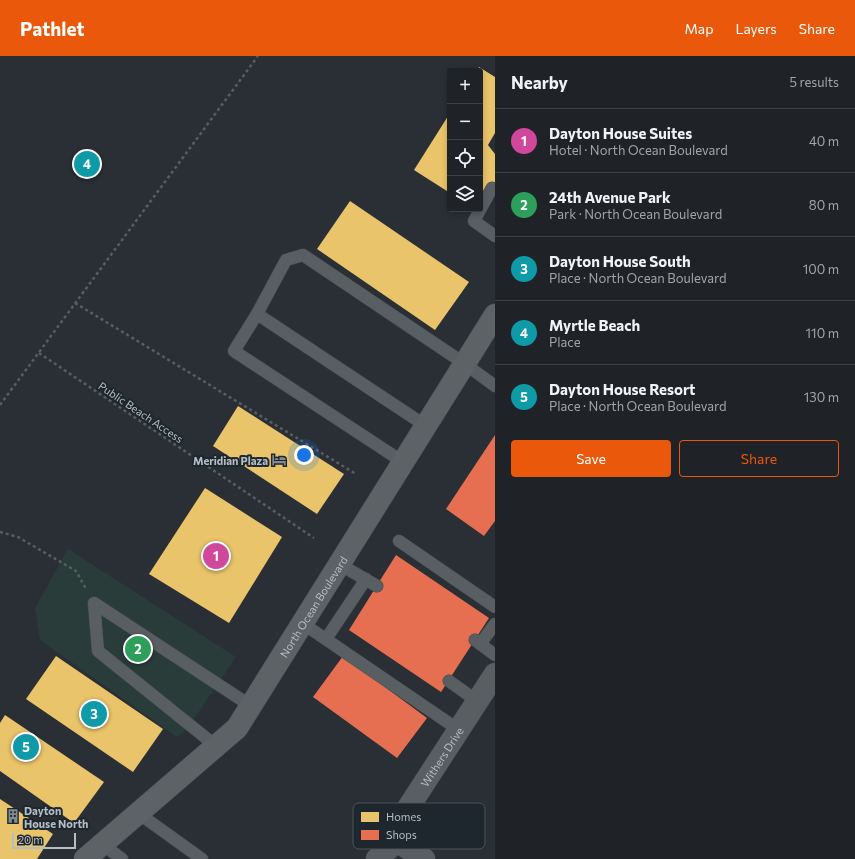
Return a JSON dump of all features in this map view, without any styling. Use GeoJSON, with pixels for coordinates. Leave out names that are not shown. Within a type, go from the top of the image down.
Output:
{"type":"FeatureCollection","features":[{"type":"Feature","properties":{"kind":"main road","name":"North Ocean Boulevard"},"geometry":{"type":"LineString","coordinates":[[85,859],[237,728],[495,315]]}},
{"type":"Feature","properties":{"kind":"street","name":"Withers Drive"},"geometry":{"type":"LineString","coordinates":[[411,803],[495,674]]}},
{"type":"Feature","properties":{"kind":"street","name":"Withers Drive"},"geometry":{"type":"LineString","coordinates":[[377,859],[388,849]]}},
{"type":"Feature","properties":{"kind":"street"},"geometry":{"type":"LineString","coordinates":[[409,849],[424,859]]}},
{"type":"Feature","properties":{"kind":"lane"},"geometry":{"type":"LineString","coordinates":[[492,188],[474,221],[495,236]]}},
{"type":"Feature","properties":{"kind":"lane"},"geometry":{"type":"LineString","coordinates":[[403,462],[234,351],[257,314],[286,260],[303,255],[465,364],[495,386]]}},
{"type":"Feature","properties":{"kind":"lane"},"geometry":{"type":"LineString","coordinates":[[257,314],[426,426]]}},
{"type":"Feature","properties":{"kind":"lane"},"geometry":{"type":"LineString","coordinates":[[399,540],[495,607]]}},
{"type":"Feature","properties":{"kind":"lane"},"geometry":{"type":"LineString","coordinates":[[339,564],[377,586]]}},
{"type":"Feature","properties":{"kind":"lane"},"geometry":{"type":"LineString","coordinates":[[326,639],[366,579]]}},
{"type":"Feature","properties":{"kind":"lane"},"geometry":{"type":"LineString","coordinates":[[94,603],[251,706]]}},
{"type":"Feature","properties":{"kind":"lane"},"geometry":{"type":"LineString","coordinates":[[94,603],[98,650],[216,746]]}},
{"type":"Feature","properties":{"kind":"lane"},"geometry":{"type":"LineString","coordinates":[[302,623],[459,730]]}},
{"type":"Feature","properties":{"kind":"lane"},"geometry":{"type":"LineString","coordinates":[[495,624],[478,642],[495,655]]}},
{"type":"Feature","properties":{"kind":"lane"},"geometry":{"type":"LineString","coordinates":[[449,681],[477,702]]}},
{"type":"Feature","properties":{"kind":"lane"},"geometry":{"type":"LineString","coordinates":[[138,813],[202,859]]}},
{"type":"Feature","properties":{"kind":"lane"},"geometry":{"type":"LineString","coordinates":[[102,844],[122,859]]}},
{"type":"Feature","properties":{"kind":"path"},"geometry":{"type":"LineString","coordinates":[[0,405],[258,56]]}},
{"type":"Feature","properties":{"kind":"path"},"geometry":{"type":"LineString","coordinates":[[75,303],[356,474]]}},
{"type":"Feature","properties":{"kind":"path","name":"Public Beach Access"},"geometry":{"type":"LineString","coordinates":[[39,353],[314,538]]}},
{"type":"Feature","properties":{"kind":"path"},"geometry":{"type":"LineString","coordinates":[[0,532],[18,537],[76,571],[94,603]]}},
{"type":"Feature","properties":{"kind":"shaded area"},"geometry":{"type":"Polygon","coordinates":[[[68,549],[236,657],[187,729],[177,737],[40,640],[35,608],[68,549]]]}},
{"type":"Feature","properties":{"kind":"building: Homes"},"geometry":{"type":"Polygon","coordinates":[[[483,70],[495,77],[495,133],[488,145],[495,154],[495,190],[483,200],[483,70]]]}},
{"type":"Feature","properties":{"kind":"building: Homes"},"geometry":{"type":"Polygon","coordinates":[[[447,118],[447,191],[414,170],[447,118]]]}},
{"type":"Feature","properties":{"kind":"building: Homes"},"geometry":{"type":"Polygon","coordinates":[[[350,201],[469,282],[435,330],[317,249],[350,201]]]}},
{"type":"Feature","properties":{"kind":"building: Homes","name":"Meridian Plaza"},"geometry":{"type":"Polygon","coordinates":[[[238,406],[344,474],[317,514],[213,446],[238,406]]]}},
{"type":"Feature","properties":{"kind":"building: Homes"},"geometry":{"type":"Polygon","coordinates":[[[205,488],[282,537],[229,623],[149,574],[205,488]]]}},
{"type":"Feature","properties":{"kind":"building: Homes"},"geometry":{"type":"Polygon","coordinates":[[[56,656],[163,729],[133,772],[26,699],[56,656]]]}},
{"type":"Feature","properties":{"kind":"building: Homes"},"geometry":{"type":"Polygon","coordinates":[[[5,715],[104,782],[74,823],[0,771],[0,723],[5,715]]]}},
{"type":"Feature","properties":{"kind":"building: Homes","name":"Dayton House North"},"geometry":{"type":"Polygon","coordinates":[[[0,799],[53,834],[37,859],[0,859],[0,799]]]}},
{"type":"Feature","properties":{"kind":"building: Shops"},"geometry":{"type":"Polygon","coordinates":[[[495,435],[495,521],[484,536],[446,509],[495,435]]]}},
{"type":"Feature","properties":{"kind":"building: Shops"},"geometry":{"type":"Polygon","coordinates":[[[396,555],[489,618],[441,692],[349,630],[396,555]]]}},
{"type":"Feature","properties":{"kind":"building: Shops"},"geometry":{"type":"Polygon","coordinates":[[[343,656],[427,718],[397,758],[313,697],[343,656]]]}},
{"type":"Feature","properties":{"kind":"place","name":"Myrtle Beach"},"geometry":{"type":"Point","coordinates":[87,164]}},
{"type":"Feature","properties":{"kind":"place","name":"Meridian Plaza"},"geometry":{"type":"Point","coordinates":[279,460]}},
{"type":"Feature","properties":{"kind":"place","name":"Dayton House Suites"},"geometry":{"type":"Point","coordinates":[216,556]}},
{"type":"Feature","properties":{"kind":"place","name":"24th Avenue Park"},"geometry":{"type":"Point","coordinates":[138,649]}},
{"type":"Feature","properties":{"kind":"place","name":"Dayton House South"},"geometry":{"type":"Point","coordinates":[94,714]}},
{"type":"Feature","properties":{"kind":"place","name":"Dayton House Resort"},"geometry":{"type":"Point","coordinates":[26,747]}},
{"type":"Feature","properties":{"kind":"place","name":"Dayton House North"},"geometry":{"type":"Point","coordinates":[13,816]}}]}
